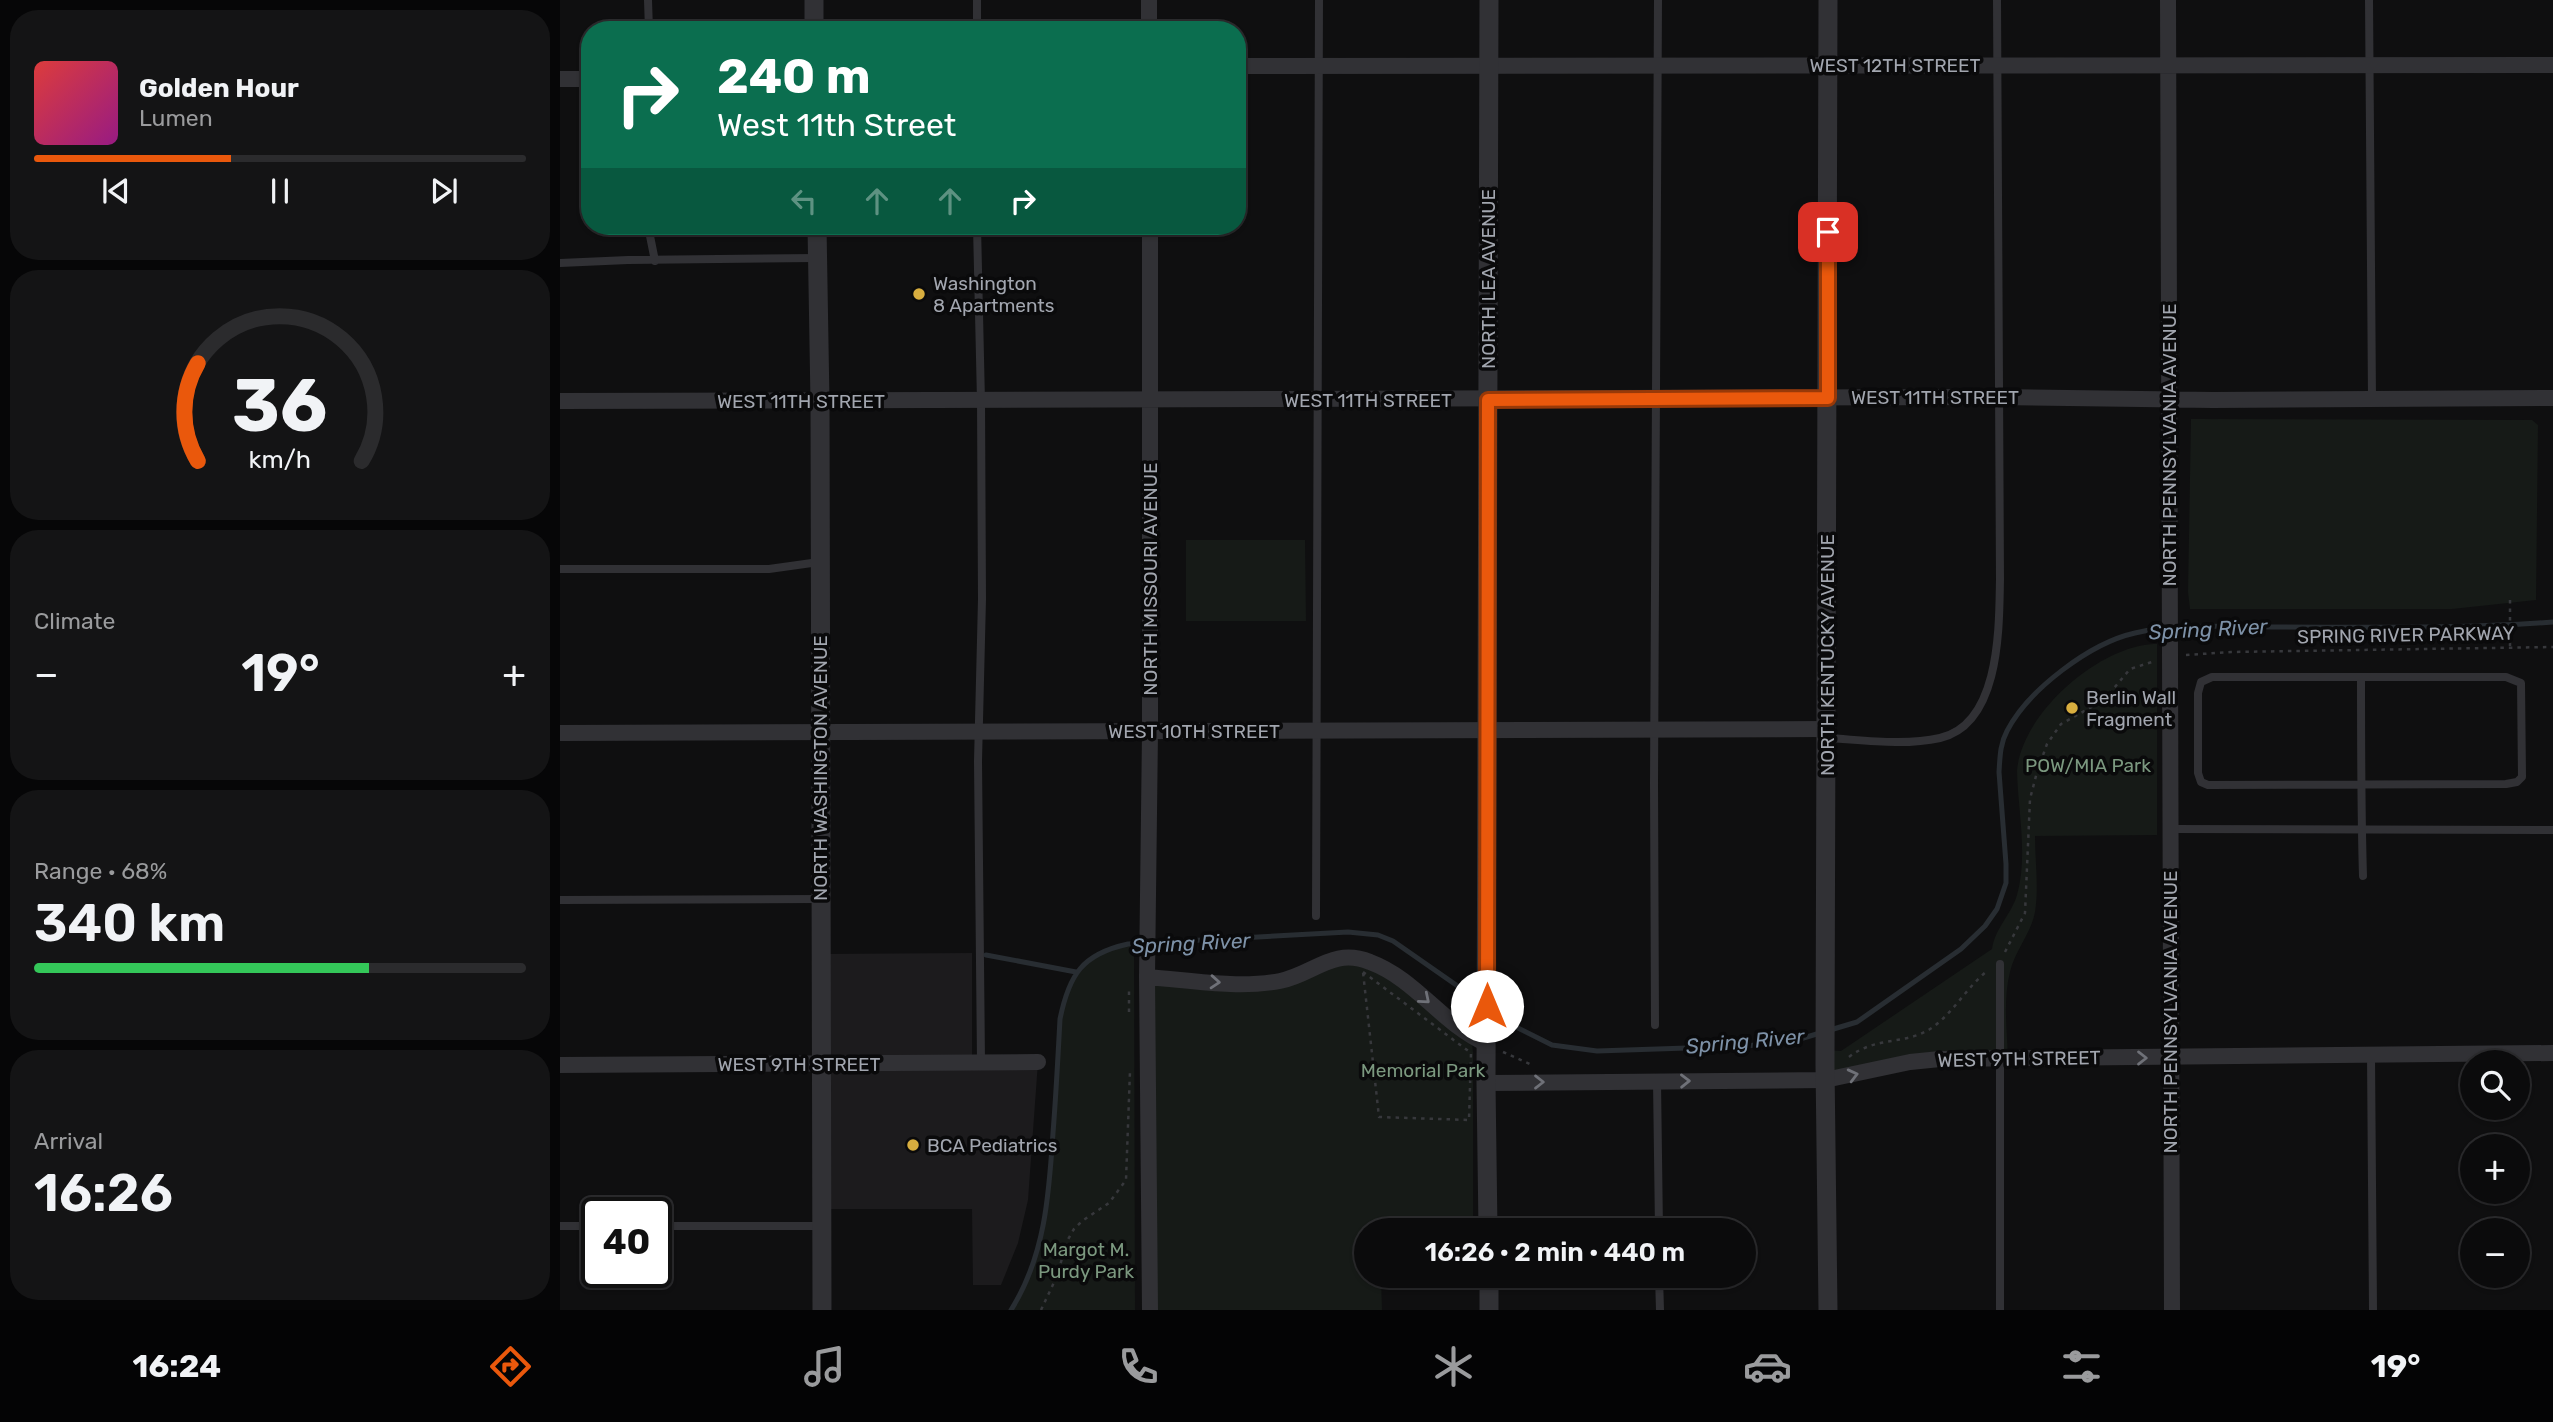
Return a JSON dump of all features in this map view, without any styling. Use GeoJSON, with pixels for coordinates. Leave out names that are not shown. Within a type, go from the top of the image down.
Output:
{"type":"FeatureCollection","features":[{"type":"Feature","properties":{"kind":"street"},"geometry":{"type":"LineString","coordinates":[[814,0],[814,21]]}},
{"type":"Feature","properties":{"kind":"street"},"geometry":{"type":"LineString","coordinates":[[1149,0],[1149,21]]}},
{"type":"Feature","properties":{"kind":"street","name":"NORTH LEA AVENUE"},"geometry":{"type":"LineString","coordinates":[[1488,1218],[1486,728],[1489,0]]}},
{"type":"Feature","properties":{"kind":"street","name":"NORTH KENTUCKY AVENUE"},"geometry":{"type":"LineString","coordinates":[[1828,0],[1825,1080],[1828,1310]]}},
{"type":"Feature","properties":{"kind":"street","name":"NORTH PENNSYLVANIA AVENUE"},"geometry":{"type":"LineString","coordinates":[[2168,0],[2172,1310]]}},
{"type":"Feature","properties":{"kind":"street","name":"WEST 12TH STREET"},"geometry":{"type":"LineString","coordinates":[[1246,66],[2553,65]]}},
{"type":"Feature","properties":{"kind":"street"},"geometry":{"type":"LineString","coordinates":[[560,79],[581,79]]}},
{"type":"Feature","properties":{"kind":"street","name":"NORTH WASHINGTON AVENUE"},"geometry":{"type":"LineString","coordinates":[[817,235],[820,402],[822,1310]]}},
{"type":"Feature","properties":{"kind":"street","name":"NORTH MISSOURI AVENUE"},"geometry":{"type":"LineString","coordinates":[[1150,235],[1147,955],[1150,1310]]}},
{"type":"Feature","properties":{"kind":"street","name":"WEST 11TH STREET"},"geometry":{"type":"LineString","coordinates":[[560,401],[2553,398]]}},
{"type":"Feature","properties":{"kind":"street","name":"WEST 10TH STREET"},"geometry":{"type":"LineString","coordinates":[[560,733],[1150,732],[1486,728],[1827,733]]}},
{"type":"Feature","properties":{"kind":"street"},"geometry":{"type":"LineString","coordinates":[[1147,976],[1268,983],[1300,975],[1334,959],[1354,957],[1384,968],[1458,1027],[1488,1038]]}},
{"type":"Feature","properties":{"kind":"street","name":"WEST 9TH STREET"},"geometry":{"type":"LineString","coordinates":[[1486,1083],[1825,1080],[1910,1062],[2000,1058],[2553,1054]]}},
{"type":"Feature","properties":{"kind":"street","name":"WEST 9TH STREET"},"geometry":{"type":"LineString","coordinates":[[560,1065],[1038,1062]]}},
{"type":"Feature","properties":{"kind":"street"},"geometry":{"type":"LineString","coordinates":[[1489,1288],[1489,1310]]}},
{"type":"Feature","properties":{"kind":"lane"},"geometry":{"type":"LineString","coordinates":[[648,0],[649,21]]}},
{"type":"Feature","properties":{"kind":"lane"},"geometry":{"type":"LineString","coordinates":[[977,0],[977,21]]}},
{"type":"Feature","properties":{"kind":"lane"},"geometry":{"type":"LineString","coordinates":[[1316,916],[1319,0]]}},
{"type":"Feature","properties":{"kind":"lane"},"geometry":{"type":"LineString","coordinates":[[1655,1025],[1658,0]]}},
{"type":"Feature","properties":{"kind":"lane"},"geometry":{"type":"LineString","coordinates":[[1827,733],[1905,741],[1940,738],[1965,726],[1978,708],[1993,671],[1999,636],[1997,0]]}},
{"type":"Feature","properties":{"kind":"lane"},"geometry":{"type":"LineString","coordinates":[[2369,0],[2372,399]]}},
{"type":"Feature","properties":{"kind":"lane"},"geometry":{"type":"LineString","coordinates":[[650,235],[655,261]]}},
{"type":"Feature","properties":{"kind":"lane"},"geometry":{"type":"LineString","coordinates":[[976,235],[981,401],[982,599],[978,814],[981,1062]]}},
{"type":"Feature","properties":{"kind":"lane"},"geometry":{"type":"LineString","coordinates":[[560,263],[817,258]]}},
{"type":"Feature","properties":{"kind":"lane"},"geometry":{"type":"LineString","coordinates":[[560,569],[769,569],[819,562]]}},
{"type":"Feature","properties":{"kind":"lane"},"geometry":{"type":"LineString","coordinates":[[2212,677],[2361,677],[2506,677],[2521,683],[2522,777],[2517,782],[2506,784],[2208,785],[2202,782],[2198,774],[2198,693],[2202,682],[2212,677]]}},
{"type":"Feature","properties":{"kind":"lane"},"geometry":{"type":"LineString","coordinates":[[2361,677],[2363,876]]}},
{"type":"Feature","properties":{"kind":"lane"},"geometry":{"type":"LineString","coordinates":[[2169,829],[2553,830]]}},
{"type":"Feature","properties":{"kind":"lane"},"geometry":{"type":"LineString","coordinates":[[560,900],[820,900]]}},
{"type":"Feature","properties":{"kind":"lane"},"geometry":{"type":"LineString","coordinates":[[2000,964],[2000,1310]]}},
{"type":"Feature","properties":{"kind":"lane"},"geometry":{"type":"LineString","coordinates":[[2371,1056],[2373,1310]]}},
{"type":"Feature","properties":{"kind":"lane"},"geometry":{"type":"LineString","coordinates":[[1657,1082],[1659,1218]]}},
{"type":"Feature","properties":{"kind":"lane"},"geometry":{"type":"LineString","coordinates":[[560,1226],[581,1226]]}},
{"type":"Feature","properties":{"kind":"lane"},"geometry":{"type":"LineString","coordinates":[[672,1226],[822,1226]]}},
{"type":"Feature","properties":{"kind":"lane"},"geometry":{"type":"LineString","coordinates":[[1659,1288],[1660,1310]]}},
{"type":"Feature","properties":{"kind":"path"},"geometry":{"type":"LineString","coordinates":[[2510,596],[2510,644]]}},
{"type":"Feature","properties":{"kind":"path","name":"SPRING RIVER PARKWAY"},"geometry":{"type":"LineString","coordinates":[[1874,1043],[1928,1031],[1939,1023],[1973,983],[2000,964],[2025,914],[2028,900],[2030,799],[2047,744],[2066,719],[2104,700],[2130,669],[2168,658],[2231,652],[2510,644],[2553,647]]}},
{"type":"Feature","properties":{"kind":"path"},"geometry":{"type":"LineString","coordinates":[[1363,972],[1471,1053],[1469,1120],[1380,1117],[1363,972]]}},
{"type":"Feature","properties":{"kind":"path"},"geometry":{"type":"LineString","coordinates":[[1130,1021],[1130,987],[1136,979],[1147,976]]}},
{"type":"Feature","properties":{"kind":"path"},"geometry":{"type":"LineString","coordinates":[[1041,1310],[1074,1229],[1109,1203],[1126,1180],[1130,1070]]}},
{"type":"Feature","properties":{"kind":"shaded area"},"geometry":{"type":"Polygon","coordinates":[[[972,953],[972,1062],[1038,1062],[1028,1200],[1018,1243],[1001,1285],[973,1285],[972,1209],[822,1209],[821,954],[972,953]]]}},
{"type":"Feature","properties":{"kind":"green space"},"geometry":{"type":"Polygon","coordinates":[[[2191,419],[2532,420],[2538,425],[2536,600],[2452,609],[2190,609],[2191,419]]]}},
{"type":"Feature","properties":{"kind":"green space"},"geometry":{"type":"Polygon","coordinates":[[[1186,540],[1305,540],[1306,621],[1186,621],[1186,540]]]}},
{"type":"Feature","properties":{"kind":"green space","name":"POW/MIA Park"},"geometry":{"type":"Polygon","coordinates":[[[2157,644],[2157,835],[2035,836],[2035,912],[2012,964],[2008,983],[2008,1058],[1826,1080],[1826,1050],[1841,1051],[1992,949],[1996,935],[2017,895],[2020,880],[2022,849],[2017,771],[2022,749],[2033,727],[2067,686],[2089,669],[2135,647],[2157,644]]]}},
{"type":"Feature","properties":{"kind":"green space","name":"Margot M. Purdy Park"},"geometry":{"type":"Polygon","coordinates":[[[1134,943],[1135,1310],[1011,1310],[1026,1283],[1044,1224],[1052,1161],[1059,1027],[1067,989],[1078,970],[1094,956],[1113,947],[1134,943]]]}},
{"type":"Feature","properties":{"kind":"green space","name":"Memorial Park"},"geometry":{"type":"Polygon","coordinates":[[[1370,961],[1471,1036],[1473,1218],[1354,1218],[1354,1288],[1381,1288],[1382,1310],[1150,1310],[1147,977],[1244,984],[1326,962],[1370,961]]]}},
{"type":"Feature","properties":{"kind":"waterway","name":"Spring River"},"geometry":{"type":"LineString","coordinates":[[1492,1011],[1512,1025],[1552,1045],[1597,1051],[1747,1046],[1800,1039],[1857,1022],[1961,949],[1985,926],[1997,909],[2006,883],[1999,772],[2005,736],[2017,715],[2045,685],[2062,670],[2099,647],[2135,633],[2186,627],[2413,627],[2553,622]]}},
{"type":"Feature","properties":{"kind":"waterway","name":"Spring River"},"geometry":{"type":"LineString","coordinates":[[1011,1310],[1031,1268],[1047,1202],[1060,1019],[1073,979],[1080,969],[1099,954],[1128,944],[1348,932],[1378,935],[1393,941],[1482,1003]]}},
{"type":"Feature","properties":{"kind":"waterway"},"geometry":{"type":"LineString","coordinates":[[986,955],[1076,972]]}},
{"type":"Feature","properties":{"kind":"place","name":"Washington 8 Apartments"},"geometry":{"type":"Point","coordinates":[919,294]}},
{"type":"Feature","properties":{"kind":"place","name":"Berlin Wall Fragment"},"geometry":{"type":"Point","coordinates":[2072,708]}},
{"type":"Feature","properties":{"kind":"place","name":"BCA Pediatrics"},"geometry":{"type":"Point","coordinates":[913,1145]}},
{"type":"Feature","properties":{"kind":"route"},"geometry":{"type":"LineString","coordinates":[[1487,1006],[1488,400],[1828,398],[1828,232]]}}]}
